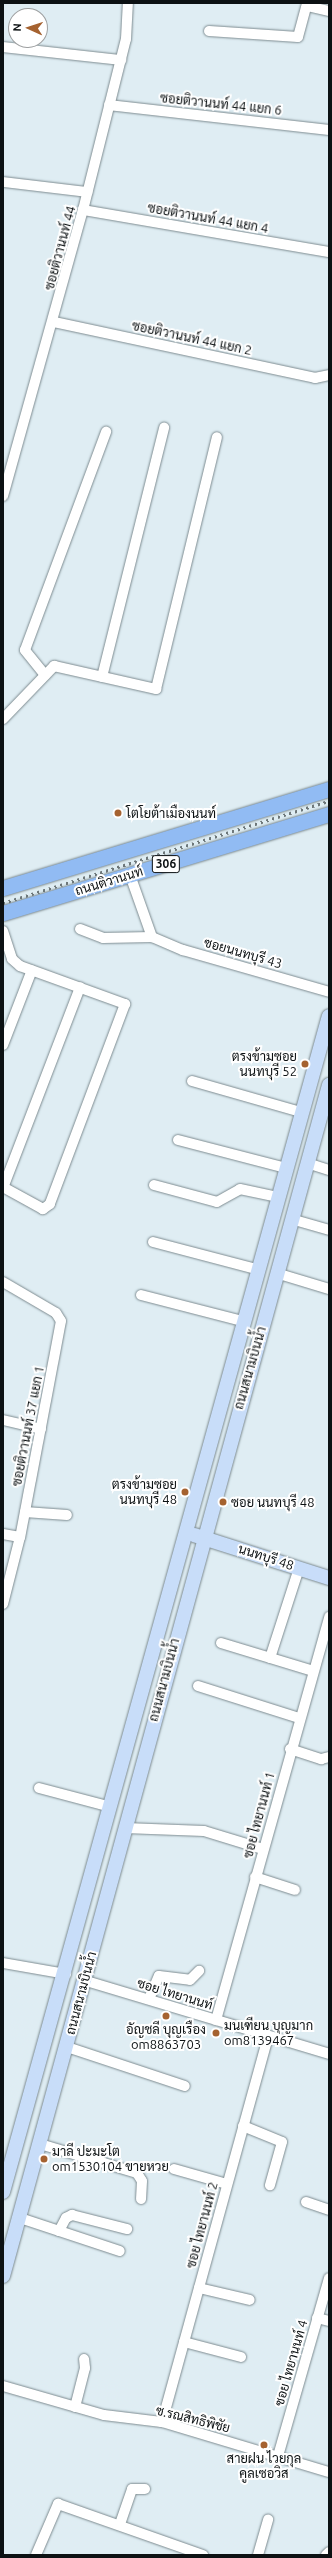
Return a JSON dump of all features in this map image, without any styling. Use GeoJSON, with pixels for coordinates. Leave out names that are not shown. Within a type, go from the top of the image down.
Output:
{"type":"FeatureCollection","features":[{"type":"Feature","properties":{"kind":"main road","name":"ถนนติวานนท์"},"geometry":{"type":"LineString","coordinates":[[3,888],[329,789]]}},
{"type":"Feature","properties":{"kind":"main road","name":"ถนนติวานนท์"},"geometry":{"type":"LineString","coordinates":[[3,913],[329,814]]}},
{"type":"Feature","properties":{"kind":"main road","name":"ถนนสนามบินน้ำ"},"geometry":{"type":"LineString","coordinates":[[3,2191],[66,1974],[256,1269],[329,1016]]}},
{"type":"Feature","properties":{"kind":"main road","name":"ถนนสนามบินน้ำ"},"geometry":{"type":"LineString","coordinates":[[3,2276],[67,2047],[83,1980],[202,1538],[329,1086]]}},
{"type":"Feature","properties":{"kind":"main road","name":"นนทบุรี 48"},"geometry":{"type":"LineString","coordinates":[[185,1532],[329,1578]]}},
{"type":"Feature","properties":{"kind":"main road"},"geometry":{"type":"LineString","coordinates":[[66,1974],[83,1980]]}},
{"type":"Feature","properties":{"kind":"main road"},"geometry":{"type":"LineString","coordinates":[[8,2174],[30,2180]]}},
{"type":"Feature","properties":{"kind":"main road"},"geometry":{"type":"LineString","coordinates":[[3,2191],[26,2197]]}},
{"type":"Feature","properties":{"kind":"street","name":"ซอยติวานนท์ 44"},"geometry":{"type":"LineString","coordinates":[[3,496],[54,322],[83,210],[121,60],[128,3]]}},
{"type":"Feature","properties":{"kind":"street"},"geometry":{"type":"LineString","coordinates":[[209,31],[294,38],[300,34],[307,4],[329,11]]}},
{"type":"Feature","properties":{"kind":"street"},"geometry":{"type":"LineString","coordinates":[[3,47],[121,60]]}},
{"type":"Feature","properties":{"kind":"street","name":"ซอยติวานนท์ 44 แยก 6"},"geometry":{"type":"LineString","coordinates":[[109,105],[329,130]]}},
{"type":"Feature","properties":{"kind":"street"},"geometry":{"type":"LineString","coordinates":[[3,182],[87,192]]}},
{"type":"Feature","properties":{"kind":"street","name":"ซอยติวานนท์ 44 แยก 4"},"geometry":{"type":"LineString","coordinates":[[83,210],[329,252]]}},
{"type":"Feature","properties":{"kind":"street","name":"ซอยติวานนท์ 44 แยก 2"},"geometry":{"type":"LineString","coordinates":[[54,322],[327,377]]}},
{"type":"Feature","properties":{"kind":"street"},"geometry":{"type":"LineString","coordinates":[[102,677],[164,428]]}},
{"type":"Feature","properties":{"kind":"street"},"geometry":{"type":"LineString","coordinates":[[45,676],[25,650],[106,432]]}},
{"type":"Feature","properties":{"kind":"street"},"geometry":{"type":"LineString","coordinates":[[3,719],[54,666],[156,689],[217,437]]}},
{"type":"Feature","properties":{"kind":"street"},"geometry":{"type":"LineString","coordinates":[[80,929],[103,938],[152,937],[130,874]]}},
{"type":"Feature","properties":{"kind":"street"},"geometry":{"type":"LineString","coordinates":[[3,931],[12,959],[32,970],[125,1004],[50,1204],[43,1209],[3,1188],[80,988]]}},
{"type":"Feature","properties":{"kind":"street","name":"ซอยนนทบุรี 43"},"geometry":{"type":"LineString","coordinates":[[152,937],[183,950],[329,992]]}},
{"type":"Feature","properties":{"kind":"street"},"geometry":{"type":"LineString","coordinates":[[3,1045],[32,970]]}},
{"type":"Feature","properties":{"kind":"street"},"geometry":{"type":"LineString","coordinates":[[192,1080],[301,1112]]}},
{"type":"Feature","properties":{"kind":"street"},"geometry":{"type":"LineString","coordinates":[[178,1140],[286,1168]]}},
{"type":"Feature","properties":{"kind":"street"},"geometry":{"type":"LineString","coordinates":[[307,1163],[329,1170]]}},
{"type":"Feature","properties":{"kind":"street"},"geometry":{"type":"LineString","coordinates":[[154,1186],[217,1202],[240,1189],[277,1197]]}},
{"type":"Feature","properties":{"kind":"street"},"geometry":{"type":"LineString","coordinates":[[292,1219],[329,1230]]}},
{"type":"Feature","properties":{"kind":"street"},"geometry":{"type":"LineString","coordinates":[[153,1242],[256,1269]]}},
{"type":"Feature","properties":{"kind":"street"},"geometry":{"type":"LineString","coordinates":[[276,1273],[329,1289]]}},
{"type":"Feature","properties":{"kind":"street","name":"ซอยติวานนท์ 37 แยก 1"},"geometry":{"type":"LineString","coordinates":[[3,1282],[56,1313],[61,1321],[20,1537],[3,1604]]}},
{"type":"Feature","properties":{"kind":"street"},"geometry":{"type":"LineString","coordinates":[[141,1295],[242,1321]]}},
{"type":"Feature","properties":{"kind":"street"},"geometry":{"type":"LineString","coordinates":[[3,1420],[41,1429]]}},
{"type":"Feature","properties":{"kind":"street"},"geometry":{"type":"LineString","coordinates":[[25,1512],[67,1515]]}},
{"type":"Feature","properties":{"kind":"street"},"geometry":{"type":"LineString","coordinates":[[3,1534],[20,1537]]}},
{"type":"Feature","properties":{"kind":"street"},"geometry":{"type":"LineString","coordinates":[[270,1658],[300,1568]]}},
{"type":"Feature","properties":{"kind":"street","name":"ซอย ไทยานนท์ 1"},"geometry":{"type":"LineString","coordinates":[[216,2020],[290,1749],[329,1617]]}},
{"type":"Feature","properties":{"kind":"street"},"geometry":{"type":"LineString","coordinates":[[221,1643],[313,1671]]}},
{"type":"Feature","properties":{"kind":"street"},"geometry":{"type":"LineString","coordinates":[[198,1686],[299,1718]]}},
{"type":"Feature","properties":{"kind":"street"},"geometry":{"type":"LineString","coordinates":[[290,1749],[321,1759],[329,1757]]}},
{"type":"Feature","properties":{"kind":"street"},"geometry":{"type":"LineString","coordinates":[[39,1788],[111,1807]]}},
{"type":"Feature","properties":{"kind":"street"},"geometry":{"type":"LineString","coordinates":[[125,1828],[204,1831],[263,1849]]}},
{"type":"Feature","properties":{"kind":"street"},"geometry":{"type":"LineString","coordinates":[[256,1877],[295,1890]]}},
{"type":"Feature","properties":{"kind":"street"},"geometry":{"type":"LineString","coordinates":[[3,1963],[66,1974]]}},
{"type":"Feature","properties":{"kind":"street"},"geometry":{"type":"LineString","coordinates":[[149,1999],[157,1977],[190,1980],[199,1971]]}},
{"type":"Feature","properties":{"kind":"street","name":"ซอย ไทยานนท์"},"geometry":{"type":"LineString","coordinates":[[83,1980],[329,2054]]}},
{"type":"Feature","properties":{"kind":"street","name":"ซอย ไทยานนท์ 2"},"geometry":{"type":"LineString","coordinates":[[162,2422],[268,2036]]}},
{"type":"Feature","properties":{"kind":"street"},"geometry":{"type":"LineString","coordinates":[[67,2047],[185,2086]]}},
{"type":"Feature","properties":{"kind":"street"},"geometry":{"type":"LineString","coordinates":[[243,2126],[282,2142],[270,2185]]}},
{"type":"Feature","properties":{"kind":"street"},"geometry":{"type":"LineString","coordinates":[[40,2144],[137,2173],[142,2181],[141,2199]]}},
{"type":"Feature","properties":{"kind":"street"},"geometry":{"type":"LineString","coordinates":[[174,2169],[227,2184]]}},
{"type":"Feature","properties":{"kind":"street"},"geometry":{"type":"LineString","coordinates":[[306,2202],[329,2210]]}},
{"type":"Feature","properties":{"kind":"street"},"geometry":{"type":"LineString","coordinates":[[59,2231],[66,2218],[72,2215],[127,2228]]}},
{"type":"Feature","properties":{"kind":"street"},"geometry":{"type":"LineString","coordinates":[[20,2218],[120,2251]]}},
{"type":"Feature","properties":{"kind":"street","name":"ซอย ไทยานนท์ 4"},"geometry":{"type":"LineString","coordinates":[[278,2456],[329,2278]]}},
{"type":"Feature","properties":{"kind":"street"},"geometry":{"type":"LineString","coordinates":[[199,2288],[250,2300]]}},
{"type":"Feature","properties":{"kind":"street"},"geometry":{"type":"LineString","coordinates":[[318,2318],[329,2322]]}},
{"type":"Feature","properties":{"kind":"street"},"geometry":{"type":"LineString","coordinates":[[184,2342],[241,2357]]}},
{"type":"Feature","properties":{"kind":"street"},"geometry":{"type":"LineString","coordinates":[[76,2407],[85,2368],[84,2359]]}},
{"type":"Feature","properties":{"kind":"street","name":"ซ.รณสิทธิพิชัย"},"geometry":{"type":"LineString","coordinates":[[3,2386],[120,2419],[162,2422],[329,2472]]}},
{"type":"Feature","properties":{"kind":"street"},"geometry":{"type":"LineString","coordinates":[[120,2524],[132,2489],[145,2489]]}},
{"type":"Feature","properties":{"kind":"street"},"geometry":{"type":"LineString","coordinates":[[36,2555],[58,2504],[120,2524],[203,2555]]}},
{"type":"Feature","properties":{"kind":"street"},"geometry":{"type":"LineString","coordinates":[[258,2555],[268,2519]]}},
{"type":"Feature","properties":{"kind":"street"},"geometry":{"type":"LineString","coordinates":[[326,2555],[329,2552]]}},
{"type":"Feature","properties":{"kind":"railway"},"geometry":{"type":"LineString","coordinates":[[3,903],[329,801]]}},
{"type":"Feature","properties":{"kind":"place","name":"โตโยต้าเมืองนนท์"},"geometry":{"type":"Point","coordinates":[118,813]}},
{"type":"Feature","properties":{"kind":"place","name":"ตรงข้ามซอย นนทบุรี 52"},"geometry":{"type":"Point","coordinates":[305,1064]}},
{"type":"Feature","properties":{"kind":"place","name":"ตรงข้ามซอย นนทบุรี 48"},"geometry":{"type":"Point","coordinates":[185,1492]}},
{"type":"Feature","properties":{"kind":"place","name":"ซอย นนทบุรี 48"},"geometry":{"type":"Point","coordinates":[223,1502]}},
{"type":"Feature","properties":{"kind":"place","name":"อัญชลี บุญเรือง om8863703"},"geometry":{"type":"Point","coordinates":[166,2016]}},
{"type":"Feature","properties":{"kind":"place","name":"มนเฑียน บุญมาก om8139467"},"geometry":{"type":"Point","coordinates":[216,2033]}},
{"type":"Feature","properties":{"kind":"place","name":"มาลี ปะมะโต om1530104 ขายหวย"},"geometry":{"type":"Point","coordinates":[44,2159]}},
{"type":"Feature","properties":{"kind":"place","name":"สายฝน ไวยกุล คูลเซอวิส"},"geometry":{"type":"Point","coordinates":[264,2445]}}]}
